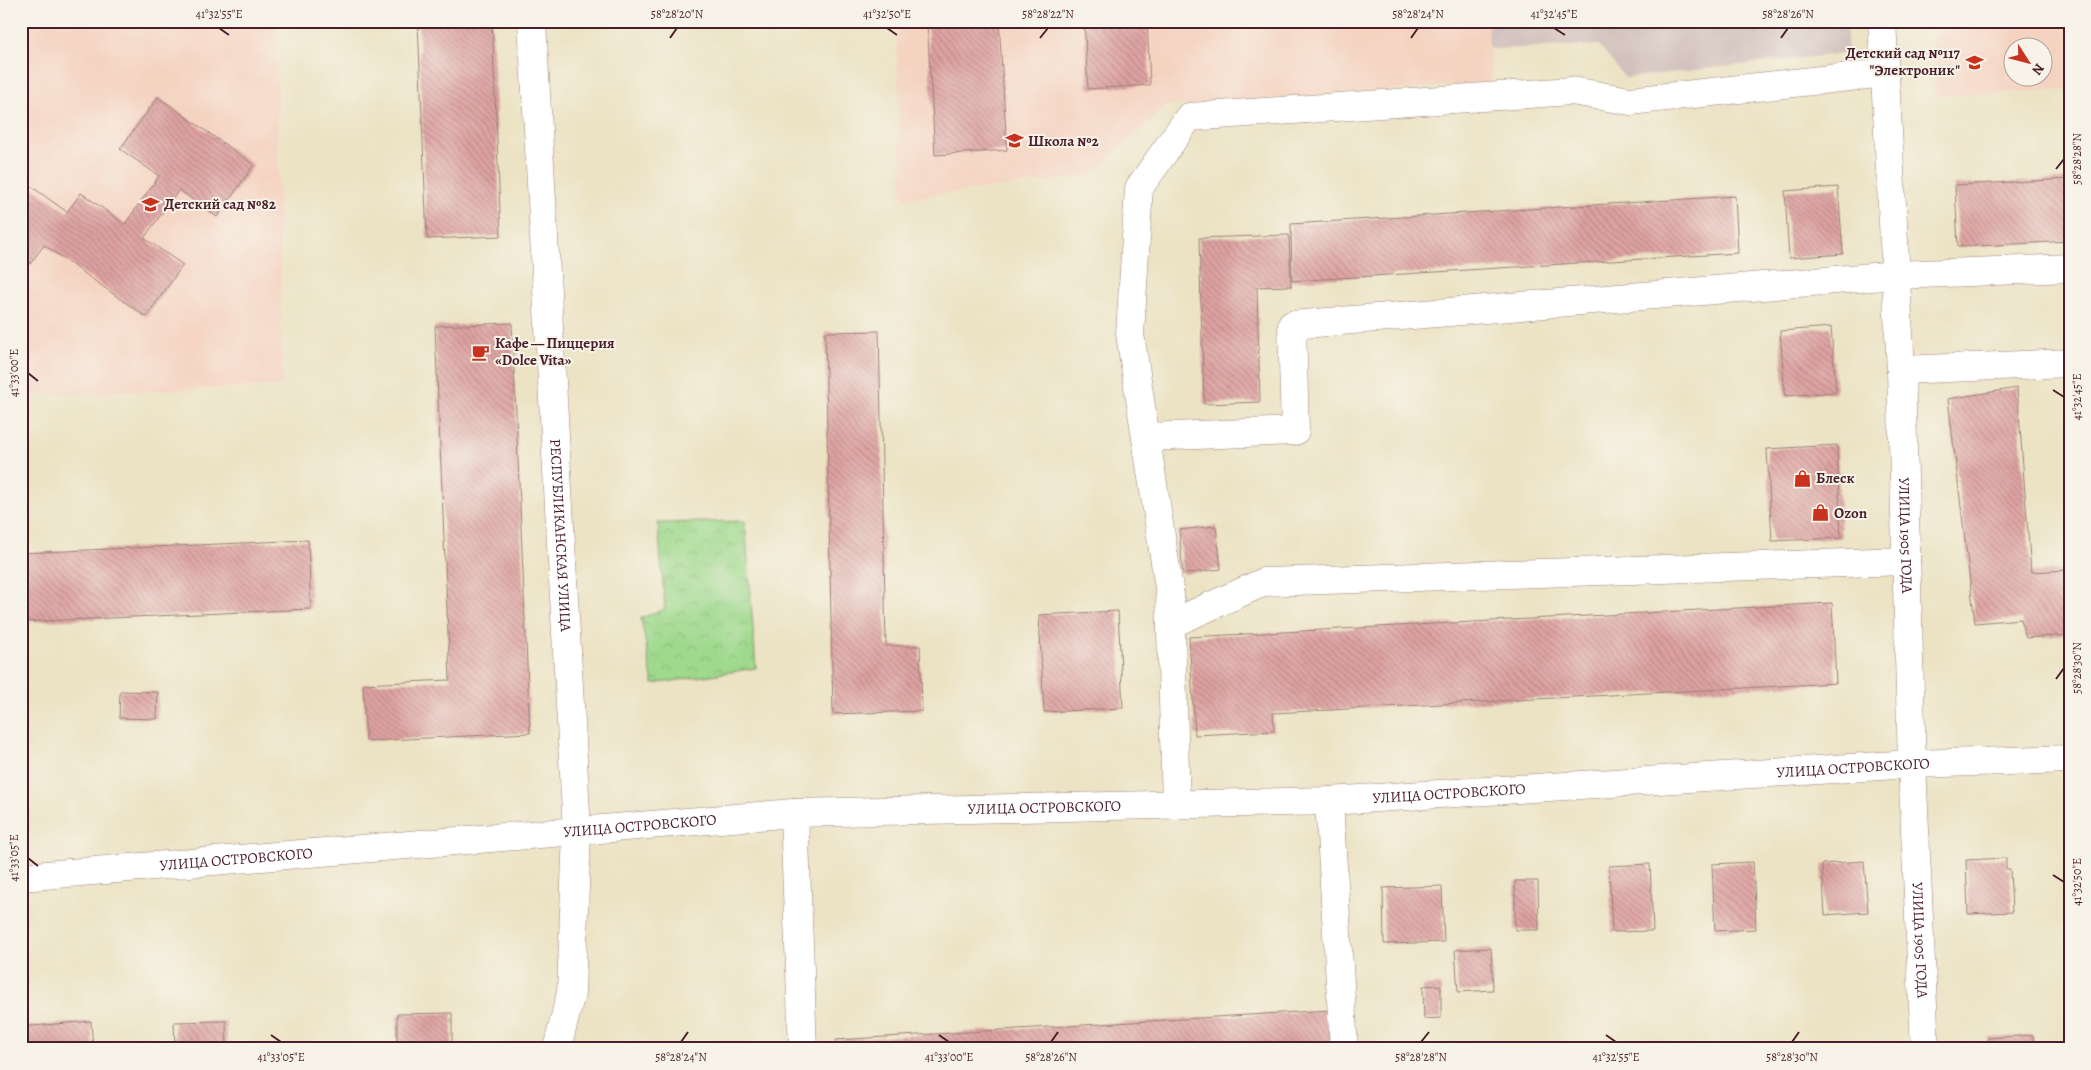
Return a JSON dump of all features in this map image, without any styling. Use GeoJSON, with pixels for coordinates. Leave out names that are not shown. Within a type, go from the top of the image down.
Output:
{"type":"FeatureCollection","features":[{"type":"Feature","properties":{"kind":"street","name":"РЕСПУБЛИКАНСКАЯ УЛИЦА"},"geometry":{"type":"LineString","coordinates":[[532,21],[577,831],[571,994],[557,1049]]}},
{"type":"Feature","properties":{"kind":"street","name":"УЛИЦА 1905 ГОДА"},"geometry":{"type":"LineString","coordinates":[[1882,21],[1901,370],[1912,764],[1925,1049]]}},
{"type":"Feature","properties":{"kind":"street"},"geometry":{"type":"LineString","coordinates":[[1176,805],[1170,595],[1130,334],[1139,188],[1189,117],[1572,91],[1630,101],[1884,73]]}},
{"type":"Feature","properties":{"kind":"street"},"geometry":{"type":"LineString","coordinates":[[1146,437],[1295,431],[1292,325],[1896,275],[2070,268]]}},
{"type":"Feature","properties":{"kind":"street"},"geometry":{"type":"LineString","coordinates":[[1901,370],[2070,363]]}},
{"type":"Feature","properties":{"kind":"street"},"geometry":{"type":"LineString","coordinates":[[1171,624],[1264,582],[1906,561]]}},
{"type":"Feature","properties":{"kind":"street","name":"УЛИЦА ОСТРОВСКОГО"},"geometry":{"type":"LineString","coordinates":[[21,877],[794,813],[1329,801],[1912,764],[2070,759]]}},
{"type":"Feature","properties":{"kind":"street"},"geometry":{"type":"LineString","coordinates":[[1329,801],[1344,1049]]}},
{"type":"Feature","properties":{"kind":"street"},"geometry":{"type":"LineString","coordinates":[[794,813],[803,1049]]}},
{"type":"Feature","properties":{"kind":"shaded area","name":"Детский сад №82"},"geometry":{"type":"Polygon","coordinates":[[[21,21],[276,21],[282,386],[21,395],[21,21]]]}},
{"type":"Feature","properties":{"kind":"shaded area","name":"Школа №2"},"geometry":{"type":"Polygon","coordinates":[[[896,21],[1488,21],[1492,83],[1165,106],[1090,176],[902,199],[896,21]]]}},
{"type":"Feature","properties":{"kind":"shaded area"},"geometry":{"type":"Polygon","coordinates":[[[1488,21],[1846,21],[1848,53],[1625,78],[1599,45],[1489,49],[1488,21]]]}},
{"type":"Feature","properties":{"kind":"shaded area","name":"Детский сад №117 \"Электроник\""},"geometry":{"type":"Polygon","coordinates":[[[1932,21],[2070,21],[2070,89],[1936,96],[1932,21]]]}},
{"type":"Feature","properties":{"kind":"green space"},"geometry":{"type":"Polygon","coordinates":[[[745,521],[756,668],[653,684],[641,618],[665,609],[658,523],[745,521]]]}},
{"type":"Feature","properties":{"kind":"building"},"geometry":{"type":"Polygon","coordinates":[[[418,21],[492,21],[501,236],[427,239],[418,21]]]}},
{"type":"Feature","properties":{"kind":"building"},"geometry":{"type":"Polygon","coordinates":[[[927,21],[999,21],[1007,150],[935,155],[927,21]]]}},
{"type":"Feature","properties":{"kind":"building"},"geometry":{"type":"Polygon","coordinates":[[[1084,21],[1147,21],[1150,85],[1088,89],[1084,21]]]}},
{"type":"Feature","properties":{"kind":"building"},"geometry":{"type":"Polygon","coordinates":[[[158,97],[254,165],[217,217],[179,190],[144,238],[183,265],[146,317],[44,245],[30,264],[21,257],[21,179],[67,212],[81,193],[125,224],[159,176],[120,149],[158,97]]]}},
{"type":"Feature","properties":{"kind":"building"},"geometry":{"type":"Polygon","coordinates":[[[2070,179],[2070,241],[1958,247],[1955,185],[2070,179]]]}},
{"type":"Feature","properties":{"kind":"building"},"geometry":{"type":"Polygon","coordinates":[[[1838,187],[1843,254],[1789,258],[1785,191],[1838,187]]]}},
{"type":"Feature","properties":{"kind":"building"},"geometry":{"type":"Polygon","coordinates":[[[1735,196],[1738,253],[1292,281],[1291,224],[1735,196]]]}},
{"type":"Feature","properties":{"kind":"building"},"geometry":{"type":"Polygon","coordinates":[[[1289,235],[1291,286],[1257,287],[1260,402],[1204,404],[1199,238],[1289,235]]]}},
{"type":"Feature","properties":{"kind":"building"},"geometry":{"type":"Polygon","coordinates":[[[512,323],[530,733],[366,741],[363,684],[450,680],[435,326],[512,323]]]}},
{"type":"Feature","properties":{"kind":"building"},"geometry":{"type":"Polygon","coordinates":[[[1831,327],[1836,392],[1785,396],[1780,331],[1831,327]]]}},
{"type":"Feature","properties":{"kind":"building"},"geometry":{"type":"Polygon","coordinates":[[[879,331],[886,646],[920,646],[922,711],[833,714],[825,332],[879,331]]]}},
{"type":"Feature","properties":{"kind":"building"},"geometry":{"type":"Polygon","coordinates":[[[2017,388],[2031,572],[2070,570],[2070,635],[2026,638],[2021,619],[1975,623],[1948,399],[2017,388]]]}},
{"type":"Feature","properties":{"kind":"building"},"geometry":{"type":"Polygon","coordinates":[[[1837,445],[1841,538],[1772,541],[1767,449],[1837,445]]]}},
{"type":"Feature","properties":{"kind":"building"},"geometry":{"type":"Polygon","coordinates":[[[1216,526],[1221,569],[1183,574],[1179,530],[1216,526]]]}},
{"type":"Feature","properties":{"kind":"building"},"geometry":{"type":"Polygon","coordinates":[[[308,540],[311,609],[21,622],[21,553],[308,540]]]}},
{"type":"Feature","properties":{"kind":"building"},"geometry":{"type":"Polygon","coordinates":[[[1832,603],[1836,683],[1273,713],[1274,731],[1195,735],[1189,637],[1832,603]]]}},
{"type":"Feature","properties":{"kind":"building"},"geometry":{"type":"Polygon","coordinates":[[[1118,611],[1123,708],[1044,712],[1039,615],[1118,611]]]}},
{"type":"Feature","properties":{"kind":"building"},"geometry":{"type":"Polygon","coordinates":[[[120,691],[158,692],[157,719],[119,718],[120,691]]]}},
{"type":"Feature","properties":{"kind":"building"},"geometry":{"type":"Polygon","coordinates":[[[2006,858],[2006,869],[2010,869],[2012,912],[1968,914],[1966,860],[2006,858]]]}},
{"type":"Feature","properties":{"kind":"building"},"geometry":{"type":"Polygon","coordinates":[[[1864,861],[1868,912],[1825,915],[1822,864],[1864,861]]]}},
{"type":"Feature","properties":{"kind":"building"},"geometry":{"type":"Polygon","coordinates":[[[1753,862],[1756,929],[1715,931],[1712,864],[1753,862]]]}},
{"type":"Feature","properties":{"kind":"building"},"geometry":{"type":"Polygon","coordinates":[[[1650,864],[1653,931],[1612,932],[1609,866],[1650,864]]]}},
{"type":"Feature","properties":{"kind":"building"},"geometry":{"type":"Polygon","coordinates":[[[1515,881],[1538,881],[1539,930],[1515,930],[1515,881]]]}},
{"type":"Feature","properties":{"kind":"building"},"geometry":{"type":"Polygon","coordinates":[[[1442,886],[1444,942],[1384,944],[1383,888],[1442,886]]]}},
{"type":"Feature","properties":{"kind":"building"},"geometry":{"type":"Polygon","coordinates":[[[1491,948],[1493,990],[1458,992],[1455,950],[1491,948]]]}},
{"type":"Feature","properties":{"kind":"building"},"geometry":{"type":"Polygon","coordinates":[[[1441,985],[1441,1018],[1424,1019],[1423,986],[1441,985]]]}},
{"type":"Feature","properties":{"kind":"building"},"geometry":{"type":"Polygon","coordinates":[[[1331,1010],[1334,1049],[837,1049],[836,1040],[1331,1010]]]}},
{"type":"Feature","properties":{"kind":"building"},"geometry":{"type":"Polygon","coordinates":[[[452,1013],[452,1049],[397,1049],[397,1014],[452,1013]]]}},
{"type":"Feature","properties":{"kind":"building"},"geometry":{"type":"Polygon","coordinates":[[[91,1021],[93,1049],[21,1049],[21,1027],[91,1021]]]}},
{"type":"Feature","properties":{"kind":"building"},"geometry":{"type":"Polygon","coordinates":[[[226,1021],[227,1049],[175,1049],[174,1022],[226,1021]]]}},
{"type":"Feature","properties":{"kind":"building"},"geometry":{"type":"Polygon","coordinates":[[[2033,1035],[2034,1049],[1989,1049],[1988,1038],[2033,1035]]]}},
{"type":"Feature","properties":{"kind":"place","name":"Детский сад №117 \"Электроник\""},"geometry":{"type":"Point","coordinates":[1974,62]}},
{"type":"Feature","properties":{"kind":"place","name":"Школа №2"},"geometry":{"type":"Point","coordinates":[1014,141]}},
{"type":"Feature","properties":{"kind":"place","name":"Детский сад №82"},"geometry":{"type":"Point","coordinates":[150,204]}},
{"type":"Feature","properties":{"kind":"place","name":"Кафе — Пиццерия «Dolce Vita»"},"geometry":{"type":"Point","coordinates":[481,352]}},
{"type":"Feature","properties":{"kind":"place","name":"Блеск"},"geometry":{"type":"Point","coordinates":[1802,478]}},
{"type":"Feature","properties":{"kind":"place","name":"Ozon"},"geometry":{"type":"Point","coordinates":[1820,513]}}]}
